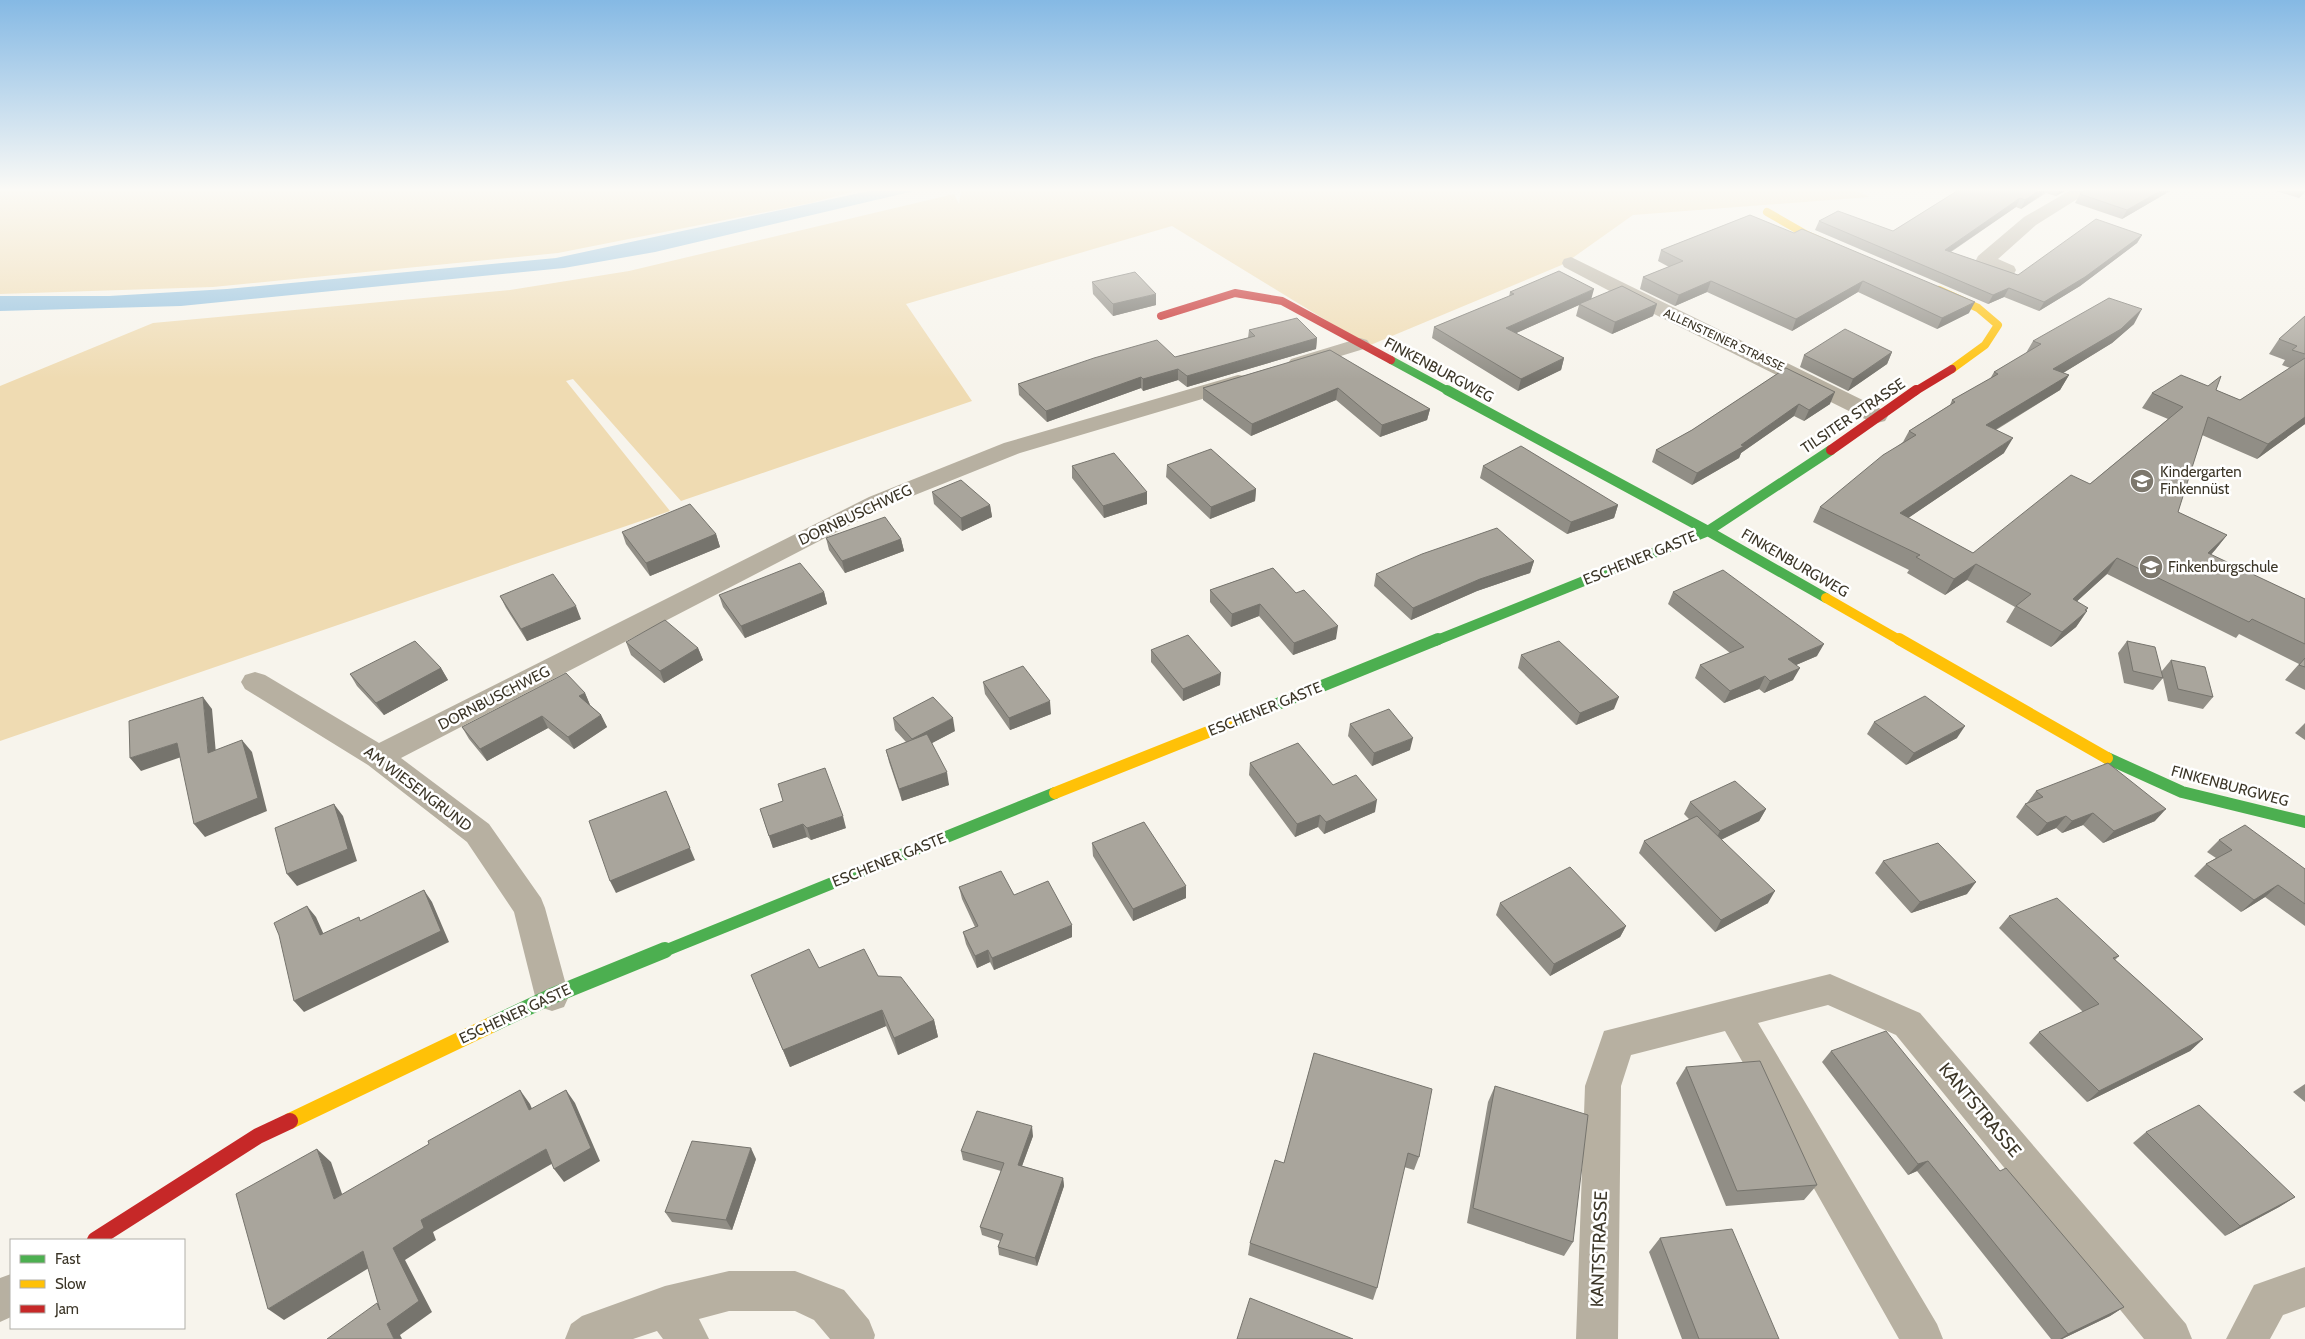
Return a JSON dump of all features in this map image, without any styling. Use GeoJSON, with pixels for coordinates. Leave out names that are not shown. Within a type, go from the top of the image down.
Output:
{"type":"FeatureCollection","features":[{"type":"Feature","properties":{"kind":"street"},"geometry":{"type":"LineString","coordinates":[[1993,253],[1985,260],[2007,270]]}},
{"type":"Feature","properties":{"kind":"street","name":"ALLENSTEINER STRASSE"},"geometry":{"type":"LineString","coordinates":[[1571,263],[1643,302],[1877,416]]}},
{"type":"Feature","properties":{"kind":"street","name":"TILSITER STRASSE"},"geometry":{"type":"LineString","coordinates":[[1708,531],[1849,438],[1877,416],[1978,353],[1995,334],[1998,325],[1990,316],[1976,307],[1926,285]]}},
{"type":"Feature","properties":{"kind":"street","name":"FINKENBURGWEG"},"geometry":{"type":"LineString","coordinates":[[1161,316],[1235,293],[1282,301],[1708,531],[2140,775],[2182,792],[2305,822]]}},
{"type":"Feature","properties":{"kind":"street","name":"DORNBUSCHWEG"},"geometry":{"type":"LineString","coordinates":[[378,757],[877,502],[1012,448],[1360,344]]}},
{"type":"Feature","properties":{"kind":"street","name":"ESCHENER GASTE"},"geometry":{"type":"LineString","coordinates":[[97,1239],[258,1136],[552,996],[1708,531]]}},
{"type":"Feature","properties":{"kind":"street","name":"AM WIESENGRUND"},"geometry":{"type":"LineString","coordinates":[[255,682],[378,757],[478,834],[528,908],[552,996]]}},
{"type":"Feature","properties":{"kind":"street","name":"KANTSTRASSE"},"geometry":{"type":"LineString","coordinates":[[1597,1339],[1603,1086],[1617,1042],[1830,989],[1908,1024],[2171,1339]]}},
{"type":"Feature","properties":{"kind":"street"},"geometry":{"type":"LineString","coordinates":[[1733,1014],[1922,1339]]}},
{"type":"Feature","properties":{"kind":"street"},"geometry":{"type":"LineString","coordinates":[[2247,1339],[2270,1300],[2305,1286]]}},
{"type":"Feature","properties":{"kind":"street"},"geometry":{"type":"LineString","coordinates":[[586,1339],[597,1331],[677,1323],[729,1291],[795,1291],[829,1305],[854,1335],[853,1339]]}},
{"type":"Feature","properties":{"kind":"shaded area"},"geometry":{"type":"Polygon","coordinates":[[[0,253],[553,253],[213,287],[0,294],[0,253]]]}},
{"type":"Feature","properties":{"kind":"shaded area"},"geometry":{"type":"Polygon","coordinates":[[[703,253],[1078,253],[906,304],[972,401],[681,501],[573,379],[566,381],[670,511],[0,741],[0,386],[153,323],[510,290],[629,271],[703,253]]]}},
{"type":"Feature","properties":{"kind":"shaded area"},"geometry":{"type":"Polygon","coordinates":[[[1217,253],[1579,253],[1564,264],[1368,346],[1217,253]]]}},
{"type":"Feature","properties":{"kind":"water"},"geometry":{"type":"Polygon","coordinates":[[[577,253],[647,253],[564,268],[181,306],[0,311],[0,296],[109,296],[227,289],[556,258],[577,253]]]}},
{"type":"Feature","properties":{"kind":"building"},"geometry":{"type":"Polygon","coordinates":[[[1668,253],[1860,253],[1975,302],[1942,318],[1863,281],[1796,319],[1711,281],[1679,295],[1643,277],[1683,261],[1668,253]]]}},
{"type":"Feature","properties":{"kind":"building"},"geometry":{"type":"Polygon","coordinates":[[[1895,253],[1955,253],[2018,275],[2048,253],[2117,253],[2085,277],[2044,302],[2009,288],[1993,295],[1895,253]]]}},
{"type":"Feature","properties":{"kind":"building"},"geometry":{"type":"Polygon","coordinates":[[[1559,271],[1594,289],[1506,328],[1564,358],[1521,379],[1434,327],[1514,294],[1510,292],[1559,271]]]}},
{"type":"Feature","properties":{"kind":"building"},"geometry":{"type":"Polygon","coordinates":[[[1135,272],[1156,294],[1113,304],[1092,282],[1135,272]]]}},
{"type":"Feature","properties":{"kind":"building"},"geometry":{"type":"Polygon","coordinates":[[[1622,286],[1657,304],[1615,322],[1579,304],[1622,286]]]}},
{"type":"Feature","properties":{"kind":"building"},"geometry":{"type":"Polygon","coordinates":[[[2109,298],[2142,309],[2121,329],[2053,369],[2069,375],[1986,425],[2013,438],[1900,513],[1973,553],[2071,475],[2090,484],[2183,407],[2152,393],[2181,375],[2208,386],[2221,376],[2216,390],[2240,400],[2305,358],[2305,417],[2268,444],[2208,417],[2178,512],[2227,535],[2208,553],[2305,599],[2305,644],[2252,619],[2249,622],[2117,558],[2073,599],[2088,608],[2085,610],[2087,611],[2062,632],[2016,606],[2031,594],[1976,564],[1954,579],[1916,557],[1920,555],[1820,507],[1883,455],[1916,435],[1909,431],[1955,402],[1952,400],[1998,374],[1994,372],[2041,344],[2033,341],[2109,298]]]}},
{"type":"Feature","properties":{"kind":"building"},"geometry":{"type":"Polygon","coordinates":[[[2305,316],[2305,354],[2292,350],[2297,346],[2279,339],[2305,316]]]}},
{"type":"Feature","properties":{"kind":"building"},"geometry":{"type":"Polygon","coordinates":[[[1297,318],[1317,338],[1187,376],[1178,369],[1143,379],[1141,377],[1046,411],[1018,384],[1094,358],[1157,340],[1175,357],[1255,336],[1249,330],[1297,318]]]}},
{"type":"Feature","properties":{"kind":"building"},"geometry":{"type":"Polygon","coordinates":[[[1845,329],[1892,352],[1853,379],[1804,355],[1845,329]]]}},
{"type":"Feature","properties":{"kind":"building"},"geometry":{"type":"Polygon","coordinates":[[[1330,350],[1430,409],[1382,425],[1338,388],[1252,424],[1203,388],[1330,350]]]}},
{"type":"Feature","properties":{"kind":"building"},"geometry":{"type":"Polygon","coordinates":[[[1786,368],[1835,392],[1809,410],[1799,404],[1741,445],[1744,446],[1697,473],[1656,450],[1692,430],[1786,368]]]}},
{"type":"Feature","properties":{"kind":"building"},"geometry":{"type":"Polygon","coordinates":[[[1521,446],[1618,505],[1571,522],[1483,466],[1521,446]]]}},
{"type":"Feature","properties":{"kind":"building"},"geometry":{"type":"Polygon","coordinates":[[[1211,449],[1256,489],[1211,507],[1167,465],[1211,449]]]}},
{"type":"Feature","properties":{"kind":"building"},"geometry":{"type":"Polygon","coordinates":[[[1114,453],[1147,492],[1103,506],[1072,466],[1114,453]]]}},
{"type":"Feature","properties":{"kind":"building"},"geometry":{"type":"Polygon","coordinates":[[[961,480],[990,505],[961,518],[932,492],[961,480]]]}},
{"type":"Feature","properties":{"kind":"building"},"geometry":{"type":"Polygon","coordinates":[[[690,504],[716,534],[646,563],[622,532],[690,504]]]}},
{"type":"Feature","properties":{"kind":"building"},"geometry":{"type":"Polygon","coordinates":[[[885,517],[901,539],[842,561],[826,538],[885,517]]]}},
{"type":"Feature","properties":{"kind":"building"},"geometry":{"type":"Polygon","coordinates":[[[1497,528],[1534,561],[1480,579],[1413,608],[1376,574],[1422,554],[1497,528]]]}},
{"type":"Feature","properties":{"kind":"building"},"geometry":{"type":"Polygon","coordinates":[[[800,563],[824,592],[741,626],[719,595],[800,563]]]}},
{"type":"Feature","properties":{"kind":"building"},"geometry":{"type":"Polygon","coordinates":[[[1273,568],[1296,593],[1304,590],[1338,626],[1294,643],[1260,604],[1232,614],[1210,590],[1273,568]]]}},
{"type":"Feature","properties":{"kind":"building"},"geometry":{"type":"Polygon","coordinates":[[[1723,570],[1824,644],[1788,659],[1800,668],[1770,681],[1765,676],[1730,691],[1700,665],[1744,647],[1673,592],[1723,570]]]}},
{"type":"Feature","properties":{"kind":"building"},"geometry":{"type":"Polygon","coordinates":[[[553,574],[576,606],[521,629],[500,596],[553,574]]]}},
{"type":"Feature","properties":{"kind":"building"},"geometry":{"type":"Polygon","coordinates":[[[665,620],[698,648],[660,671],[626,642],[665,620]]]}},
{"type":"Feature","properties":{"kind":"building"},"geometry":{"type":"Polygon","coordinates":[[[1188,635],[1221,673],[1183,689],[1151,650],[1188,635]]]}},
{"type":"Feature","properties":{"kind":"building"},"geometry":{"type":"Polygon","coordinates":[[[415,641],[441,668],[376,703],[350,674],[415,641]]]}},
{"type":"Feature","properties":{"kind":"building"},"geometry":{"type":"Polygon","coordinates":[[[1559,641],[1619,697],[1580,713],[1521,655],[1559,641]]]}},
{"type":"Feature","properties":{"kind":"building"},"geometry":{"type":"Polygon","coordinates":[[[2127,641],[2155,647],[2163,678],[2133,671],[2127,641]]]}},
{"type":"Feature","properties":{"kind":"building"},"geometry":{"type":"Polygon","coordinates":[[[2305,658],[2305,667],[2299,665],[2305,658]]]}},
{"type":"Feature","properties":{"kind":"building"},"geometry":{"type":"Polygon","coordinates":[[[2171,660],[2205,667],[2213,697],[2178,689],[2171,660]]]}},
{"type":"Feature","properties":{"kind":"building"},"geometry":{"type":"Polygon","coordinates":[[[1023,666],[1050,701],[1009,718],[983,682],[1023,666]]]}},
{"type":"Feature","properties":{"kind":"building"},"geometry":{"type":"Polygon","coordinates":[[[566,673],[585,693],[579,696],[601,715],[568,737],[542,716],[480,749],[462,727],[566,673]]]}},
{"type":"Feature","properties":{"kind":"building"},"geometry":{"type":"Polygon","coordinates":[[[1925,696],[1965,726],[1914,753],[1874,722],[1925,696]]]}},
{"type":"Feature","properties":{"kind":"building"},"geometry":{"type":"Polygon","coordinates":[[[203,697],[208,753],[242,740],[258,798],[194,824],[177,743],[130,758],[129,721],[203,697]]]}},
{"type":"Feature","properties":{"kind":"building"},"geometry":{"type":"Polygon","coordinates":[[[933,697],[953,718],[912,739],[893,718],[933,697]]]}},
{"type":"Feature","properties":{"kind":"building"},"geometry":{"type":"Polygon","coordinates":[[[1389,709],[1413,738],[1374,753],[1350,724],[1389,709]]]}},
{"type":"Feature","properties":{"kind":"building"},"geometry":{"type":"Polygon","coordinates":[[[927,734],[947,772],[899,789],[886,750],[927,734]]]}},
{"type":"Feature","properties":{"kind":"building"},"geometry":{"type":"Polygon","coordinates":[[[1298,743],[1333,785],[1356,775],[1377,800],[1326,822],[1320,815],[1297,824],[1250,763],[1298,743]]]}},
{"type":"Feature","properties":{"kind":"building"},"geometry":{"type":"Polygon","coordinates":[[[2108,763],[2166,809],[2114,831],[2093,813],[2072,821],[2066,816],[2047,823],[2025,804],[2043,797],[2036,791],[2108,763]]]}},
{"type":"Feature","properties":{"kind":"building"},"geometry":{"type":"Polygon","coordinates":[[[825,768],[843,816],[807,828],[803,824],[769,836],[760,809],[783,801],[778,784],[825,768]]]}},
{"type":"Feature","properties":{"kind":"building"},"geometry":{"type":"Polygon","coordinates":[[[1735,781],[1766,809],[1720,831],[1690,802],[1735,781]]]}},
{"type":"Feature","properties":{"kind":"building"},"geometry":{"type":"Polygon","coordinates":[[[666,791],[690,848],[610,881],[589,821],[666,791]]]}},
{"type":"Feature","properties":{"kind":"building"},"geometry":{"type":"Polygon","coordinates":[[[334,804],[348,849],[287,874],[275,828],[334,804]]]}},
{"type":"Feature","properties":{"kind":"building"},"geometry":{"type":"Polygon","coordinates":[[[1697,816],[1775,891],[1721,920],[1644,841],[1697,816]]]}},
{"type":"Feature","properties":{"kind":"building"},"geometry":{"type":"Polygon","coordinates":[[[1144,822],[1186,886],[1133,909],[1092,843],[1144,822]]]}},
{"type":"Feature","properties":{"kind":"building"},"geometry":{"type":"Polygon","coordinates":[[[2245,825],[2305,869],[2305,904],[2278,885],[2254,900],[2206,864],[2232,850],[2219,840],[2245,825]]]}},
{"type":"Feature","properties":{"kind":"building"},"geometry":{"type":"Polygon","coordinates":[[[1938,843],[1976,882],[1920,902],[1883,861],[1938,843]]]}},
{"type":"Feature","properties":{"kind":"building"},"geometry":{"type":"Polygon","coordinates":[[[1570,867],[1626,926],[1554,964],[1500,903],[1570,867]]]}},
{"type":"Feature","properties":{"kind":"building"},"geometry":{"type":"Polygon","coordinates":[[[1001,871],[1014,895],[1048,881],[1072,925],[992,958],[988,950],[975,956],[963,932],[978,926],[959,887],[1001,871]]]}},
{"type":"Feature","properties":{"kind":"building"},"geometry":{"type":"Polygon","coordinates":[[[424,890],[441,931],[294,1001],[279,935],[274,923],[307,906],[320,935],[359,917],[360,921],[424,890]]]}},
{"type":"Feature","properties":{"kind":"building"},"geometry":{"type":"Polygon","coordinates":[[[2057,898],[2119,956],[2113,958],[2203,1039],[2099,1091],[2039,1032],[2099,1004],[2009,916],[2057,898]]]}},
{"type":"Feature","properties":{"kind":"building"},"geometry":{"type":"Polygon","coordinates":[[[809,949],[819,968],[864,949],[878,976],[901,977],[934,1020],[894,1038],[882,1010],[783,1050],[751,975],[809,949]]]}},
{"type":"Feature","properties":{"kind":"building"},"geometry":{"type":"Polygon","coordinates":[[[1886,1031],[2000,1171],[2006,1168],[2124,1307],[2068,1334],[1928,1161],[1918,1164],[1831,1051],[1886,1031]]]}},
{"type":"Feature","properties":{"kind":"building"},"geometry":{"type":"Polygon","coordinates":[[[1314,1053],[1432,1089],[1419,1157],[1408,1153],[1377,1288],[1250,1243],[1275,1160],[1284,1163],[1314,1053]]]}},
{"type":"Feature","properties":{"kind":"building"},"geometry":{"type":"Polygon","coordinates":[[[1760,1061],[1817,1185],[1737,1191],[1686,1067],[1760,1061]]]}},
{"type":"Feature","properties":{"kind":"building"},"geometry":{"type":"Polygon","coordinates":[[[1495,1086],[1588,1115],[1573,1242],[1473,1208],[1495,1086]]]}},
{"type":"Feature","properties":{"kind":"building"},"geometry":{"type":"Polygon","coordinates":[[[520,1090],[529,1110],[566,1090],[591,1148],[554,1169],[546,1149],[421,1220],[424,1228],[393,1248],[419,1301],[387,1324],[394,1339],[327,1339],[377,1303],[380,1310],[363,1251],[268,1309],[236,1194],[317,1149],[334,1199],[429,1144],[428,1141],[520,1090]]]}},
{"type":"Feature","properties":{"kind":"building"},"geometry":{"type":"Polygon","coordinates":[[[2199,1105],[2295,1197],[2240,1226],[2146,1132],[2199,1105]]]}},
{"type":"Feature","properties":{"kind":"building"},"geometry":{"type":"Polygon","coordinates":[[[977,1111],[1032,1126],[1018,1165],[1063,1178],[1035,1258],[998,1247],[1003,1234],[980,1227],[1004,1163],[961,1151],[977,1111]]]}},
{"type":"Feature","properties":{"kind":"building"},"geometry":{"type":"Polygon","coordinates":[[[692,1141],[751,1148],[726,1220],[665,1212],[692,1141]]]}},
{"type":"Feature","properties":{"kind":"building"},"geometry":{"type":"Polygon","coordinates":[[[1732,1229],[1779,1339],[1699,1339],[1660,1238],[1732,1229]]]}},
{"type":"Feature","properties":{"kind":"building"},"geometry":{"type":"Polygon","coordinates":[[[1250,1298],[1353,1339],[1237,1339],[1250,1298]]]}},
{"type":"Feature","properties":{"kind":"traffic: fast"},"geometry":{"type":"LineString","coordinates":[[1391,360],[1708,531],[1826,598]]}},
{"type":"Feature","properties":{"kind":"traffic: fast"},"geometry":{"type":"LineString","coordinates":[[1228,724],[1708,531],[1831,450]]}},
{"type":"Feature","properties":{"kind":"traffic: fast"},"geometry":{"type":"LineString","coordinates":[[2107,758],[2182,792],[2305,822]]}},
{"type":"Feature","properties":{"kind":"traffic: fast"},"geometry":{"type":"LineString","coordinates":[[491,1025],[552,996],[1055,793]]}},
{"type":"Feature","properties":{"kind":"traffic: slow"},"geometry":{"type":"LineString","coordinates":[[1939,290],[1978,308],[1998,325],[1995,333],[1985,345],[1973,356],[1952,369]]}},
{"type":"Feature","properties":{"kind":"traffic: slow"},"geometry":{"type":"LineString","coordinates":[[1826,598],[2107,758]]}},
{"type":"Feature","properties":{"kind":"traffic: slow"},"geometry":{"type":"LineString","coordinates":[[1055,793],[1228,724]]}},
{"type":"Feature","properties":{"kind":"traffic: slow"},"geometry":{"type":"LineString","coordinates":[[290,1121],[491,1025]]}},
{"type":"Feature","properties":{"kind":"traffic: jam"},"geometry":{"type":"LineString","coordinates":[[1161,316],[1235,293],[1282,301],[1391,360]]}},
{"type":"Feature","properties":{"kind":"traffic: jam"},"geometry":{"type":"LineString","coordinates":[[1831,450],[1910,394],[1952,369]]}},
{"type":"Feature","properties":{"kind":"traffic: jam"},"geometry":{"type":"LineString","coordinates":[[97,1239],[258,1136],[290,1121]]}},
{"type":"Feature","properties":{"kind":"place","name":"Kindergarten Finkennüst"},"geometry":{"type":"Point","coordinates":[2142,481]}},
{"type":"Feature","properties":{"kind":"place","name":"Finkenburgschule"},"geometry":{"type":"Point","coordinates":[2151,567]}}]}
